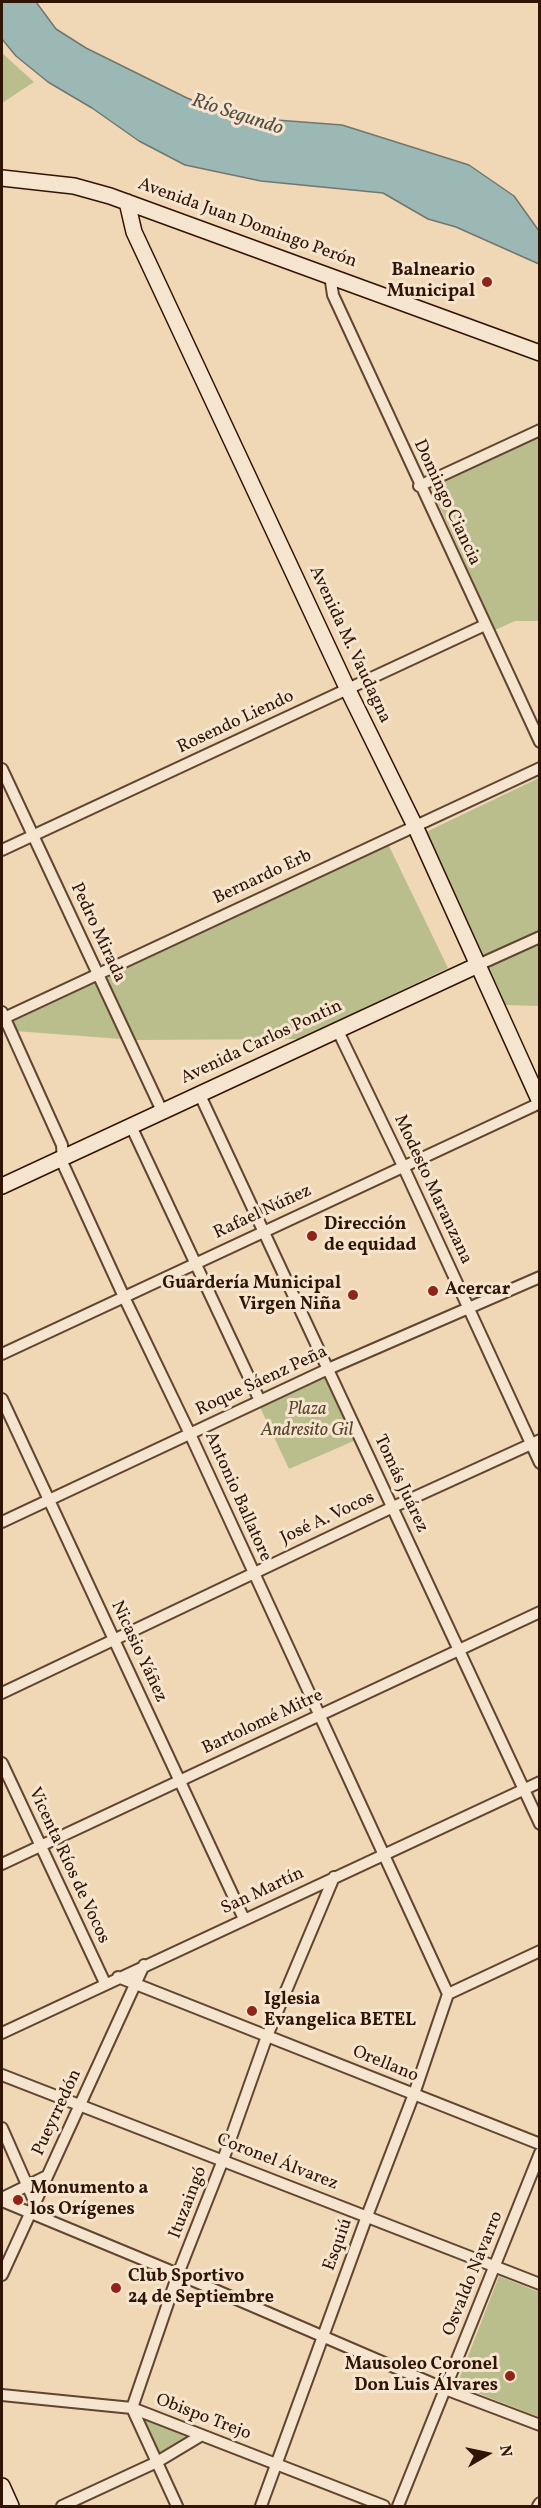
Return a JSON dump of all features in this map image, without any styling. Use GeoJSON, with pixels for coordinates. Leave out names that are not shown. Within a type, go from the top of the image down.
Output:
{"type":"FeatureCollection","features":[{"type":"Feature","properties":{"kind":"main road","name":"Avenida Juan Domingo Perón"},"geometry":{"type":"LineString","coordinates":[[2,178],[74,186],[127,202],[540,353]]}},
{"type":"Feature","properties":{"kind":"main road"},"geometry":{"type":"LineString","coordinates":[[2,188],[39,182]]}},
{"type":"Feature","properties":{"kind":"main road","name":"Avenida M. Vaudagna"},"geometry":{"type":"LineString","coordinates":[[127,202],[134,232],[348,690],[415,826],[540,1102]]}},
{"type":"Feature","properties":{"kind":"main road","name":"Avenida Carlos Pontin"},"geometry":{"type":"LineString","coordinates":[[2,1186],[478,965]]}},
{"type":"Feature","properties":{"kind":"main road"},"geometry":{"type":"LineString","coordinates":[[2,2486],[11,2506]]}},
{"type":"Feature","properties":{"kind":"street","name":"Domingo Ciancia"},"geometry":{"type":"LineString","coordinates":[[330,275],[333,295],[419,486],[540,742]]}},
{"type":"Feature","properties":{"kind":"street"},"geometry":{"type":"LineString","coordinates":[[419,486],[540,430]]}},
{"type":"Feature","properties":{"kind":"street","name":"Rosendo Liendo"},"geometry":{"type":"LineString","coordinates":[[2,850],[485,625]]}},
{"type":"Feature","properties":{"kind":"street","name":"Bernardo Erb"},"geometry":{"type":"LineString","coordinates":[[2,1016],[98,974],[540,768]]}},
{"type":"Feature","properties":{"kind":"street","name":"Pedro Mirada"},"geometry":{"type":"LineString","coordinates":[[2,769],[162,1110]]}},
{"type":"Feature","properties":{"kind":"street","name":"Avenida Carlos Pontin"},"geometry":{"type":"LineString","coordinates":[[478,965],[540,937]]}},
{"type":"Feature","properties":{"kind":"street","name":"Antonio Ballatore"},"geometry":{"type":"LineString","coordinates":[[2,1016],[62,1145],[63,1164],[448,1994]]}},
{"type":"Feature","properties":{"kind":"street","name":"Modesto Maranzana"},"geometry":{"type":"LineString","coordinates":[[337,1029],[468,1308],[535,1442],[540,1463]]}},
{"type":"Feature","properties":{"kind":"street","name":"Tomás Juárez"},"geometry":{"type":"LineString","coordinates":[[199,1093],[540,1824]]}},
{"type":"Feature","properties":{"kind":"street","name":"Rafael Núñez"},"geometry":{"type":"LineString","coordinates":[[2,1354],[540,1102]]}},
{"type":"Feature","properties":{"kind":"street"},"geometry":{"type":"LineString","coordinates":[[131,1126],[260,1401]]}},
{"type":"Feature","properties":{"kind":"street","name":"Roque Sáenz Peña"},"geometry":{"type":"LineString","coordinates":[[2,1522],[328,1369],[540,1276]]}},
{"type":"Feature","properties":{"kind":"street","name":"Nicasio Yáñez"},"geometry":{"type":"LineString","coordinates":[[2,1399],[244,1919]]}},
{"type":"Feature","properties":{"kind":"street","name":"José A. Vocos"},"geometry":{"type":"LineString","coordinates":[[2,1693],[535,1442]]}},
{"type":"Feature","properties":{"kind":"street","name":"Bartolomé Mitre"},"geometry":{"type":"LineString","coordinates":[[2,1864],[540,1612]]}},
{"type":"Feature","properties":{"kind":"street","name":"Vicenta Ríos de Vocos"},"geometry":{"type":"LineString","coordinates":[[2,1762],[105,1983]]}},
{"type":"Feature","properties":{"kind":"street","name":"San Martín"},"geometry":{"type":"LineString","coordinates":[[2,2033],[540,1782]]}},
{"type":"Feature","properties":{"kind":"street","name":"Ituzaingó"},"geometry":{"type":"LineString","coordinates":[[132,2408],[178,2274],[223,2160],[267,2036],[334,1877]]}},
{"type":"Feature","properties":{"kind":"street"},"geometry":{"type":"LineString","coordinates":[[448,1994],[540,1951]]}},
{"type":"Feature","properties":{"kind":"street","name":"Pueyrredón"},"geometry":{"type":"LineString","coordinates":[[2,2275],[144,1965]]}},
{"type":"Feature","properties":{"kind":"street","name":"Orellano"},"geometry":{"type":"LineString","coordinates":[[118,1977],[540,2144]]}},
{"type":"Feature","properties":{"kind":"street","name":"Esquiú"},"geometry":{"type":"LineString","coordinates":[[261,2506],[414,2094],[448,1994]]}},
{"type":"Feature","properties":{"kind":"street","name":"Coronel Álvarez"},"geometry":{"type":"LineString","coordinates":[[2,2075],[540,2284]]}},
{"type":"Feature","properties":{"kind":"street"},"geometry":{"type":"LineString","coordinates":[[2,2128],[27,2186],[33,2208]]}},
{"type":"Feature","properties":{"kind":"street","name":"Osvaldo Navarro"},"geometry":{"type":"LineString","coordinates":[[398,2506],[540,2154]]}},
{"type":"Feature","properties":{"kind":"street"},"geometry":{"type":"LineString","coordinates":[[2,2199],[47,2176]]}},
{"type":"Feature","properties":{"kind":"street"},"geometry":{"type":"LineString","coordinates":[[2,2199],[33,2208],[178,2274],[445,2389],[540,2425]]}},
{"type":"Feature","properties":{"kind":"street","name":"Obispo Trejo"},"geometry":{"type":"LineString","coordinates":[[2,2395],[132,2408],[384,2506]]}},
{"type":"Feature","properties":{"kind":"street"},"geometry":{"type":"LineString","coordinates":[[132,2408],[177,2506]]}},
{"type":"Feature","properties":{"kind":"street"},"geometry":{"type":"LineString","coordinates":[[62,2506],[157,2462],[202,2435]]}},
{"type":"Feature","properties":{"kind":"green space"},"geometry":{"type":"Polygon","coordinates":[[[2,53],[34,82],[2,103],[2,53]]]}},
{"type":"Feature","properties":{"kind":"green space"},"geometry":{"type":"Polygon","coordinates":[[[539,436],[539,621],[515,621],[495,630],[430,485],[539,436]]]}},
{"type":"Feature","properties":{"kind":"green space"},"geometry":{"type":"Polygon","coordinates":[[[539,778],[539,1006],[505,1005],[426,832],[539,778]]]}},
{"type":"Feature","properties":{"kind":"green space"},"geometry":{"type":"Polygon","coordinates":[[[389,846],[448,968],[299,1039],[136,1040],[106,977],[389,846]]]}},
{"type":"Feature","properties":{"kind":"green space"},"geometry":{"type":"Polygon","coordinates":[[[95,981],[121,1039],[15,1031],[10,1021],[95,981]]]}},
{"type":"Feature","properties":{"kind":"green space","name":"Plaza Andresito Gil"},"geometry":{"type":"Polygon","coordinates":[[[324,1374],[356,1440],[289,1469],[259,1405],[324,1374]]]}},
{"type":"Feature","properties":{"kind":"green space"},"geometry":{"type":"Polygon","coordinates":[[[499,2276],[539,2292],[539,2417],[457,2385],[499,2276]]]}},
{"type":"Feature","properties":{"kind":"green space"},"geometry":{"type":"Polygon","coordinates":[[[134,2410],[199,2436],[157,2460],[134,2410]]]}},
{"type":"Feature","properties":{"kind":"water"},"geometry":{"type":"Polygon","coordinates":[[[2,2],[36,2],[56,29],[86,48],[187,98],[237,117],[342,125],[469,165],[514,196],[539,231],[539,264],[456,227],[428,219],[383,193],[261,181],[185,165],[139,141],[92,108],[48,82],[16,56],[2,39],[2,2]]]}},
{"type":"Feature","properties":{"kind":"place","name":"Balneario Municipal"},"geometry":{"type":"Point","coordinates":[487,282]}},
{"type":"Feature","properties":{"kind":"place","name":"Dirección de equidad"},"geometry":{"type":"Point","coordinates":[312,1236]}},
{"type":"Feature","properties":{"kind":"place","name":"Acercar"},"geometry":{"type":"Point","coordinates":[433,1291]}},
{"type":"Feature","properties":{"kind":"place","name":"Guardería Municipal Virgen Niña"},"geometry":{"type":"Point","coordinates":[353,1295]}},
{"type":"Feature","properties":{"kind":"place","name":"Iglesia Evangelica BETEL"},"geometry":{"type":"Point","coordinates":[252,2011]}},
{"type":"Feature","properties":{"kind":"place","name":"Monumento a los Orígenes"},"geometry":{"type":"Point","coordinates":[18,2200]}},
{"type":"Feature","properties":{"kind":"place","name":"Club Sportivo 24 de Septiembre"},"geometry":{"type":"Point","coordinates":[116,2288]}},
{"type":"Feature","properties":{"kind":"place","name":"Mausoleo Coronel Don Luis Álvares"},"geometry":{"type":"Point","coordinates":[510,2376]}},
{"type":"Feature","properties":{"kind":"water label","name":"Río Segundo"},"geometry":{"type":"Point","coordinates":[237,116]}}]}
